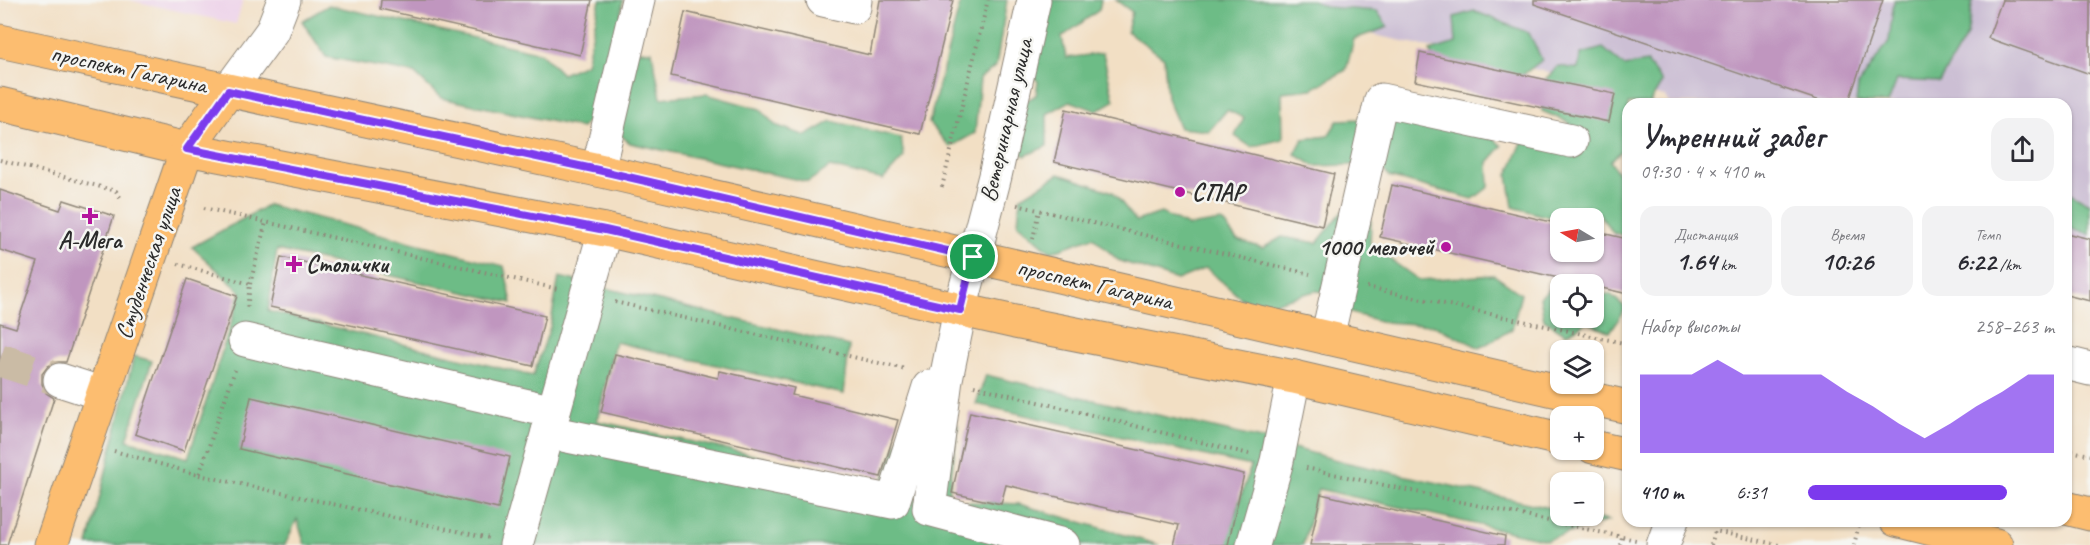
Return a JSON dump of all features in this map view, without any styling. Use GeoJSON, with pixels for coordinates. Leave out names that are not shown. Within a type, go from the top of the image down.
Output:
{"type":"FeatureCollection","features":[{"type":"Feature","properties":{"kind":"main road","name":"проспект Гагарина"},"geometry":{"type":"LineString","coordinates":[[0,41],[598,170],[1622,406]]}},
{"type":"Feature","properties":{"kind":"main road","name":"Студенческая улица"},"geometry":{"type":"LineString","coordinates":[[51,545],[187,149],[228,91]]}},
{"type":"Feature","properties":{"kind":"main road"},"geometry":{"type":"LineString","coordinates":[[0,104],[187,149],[605,230],[954,308],[1294,377],[1550,437]]}},
{"type":"Feature","properties":{"kind":"main road"},"geometry":{"type":"LineString","coordinates":[[1604,450],[1622,454]]}},
{"type":"Feature","properties":{"kind":"main road"},"geometry":{"type":"LineString","coordinates":[[2072,510],[2090,514]]}},
{"type":"Feature","properties":{"kind":"main road"},"geometry":{"type":"LineString","coordinates":[[1924,527],[1996,545]]}},
{"type":"Feature","properties":{"kind":"street","name":"Студенческая улица"},"geometry":{"type":"LineString","coordinates":[[228,91],[272,31],[284,0]]}},
{"type":"Feature","properties":{"kind":"street"},"geometry":{"type":"LineString","coordinates":[[598,170],[638,0]]}},
{"type":"Feature","properties":{"kind":"street"},"geometry":{"type":"LineString","coordinates":[[823,0],[854,7],[855,0]]}},
{"type":"Feature","properties":{"kind":"street","name":"Ветеринарная улица"},"geometry":{"type":"LineString","coordinates":[[954,308],[973,257],[1034,0]]}},
{"type":"Feature","properties":{"kind":"street"},"geometry":{"type":"LineString","coordinates":[[1327,338],[1382,100],[1571,141]]}},
{"type":"Feature","properties":{"kind":"street"},"geometry":{"type":"LineString","coordinates":[[516,544],[605,230]]}},
{"type":"Feature","properties":{"kind":"street"},"geometry":{"type":"LineString","coordinates":[[245,340],[551,422],[893,502],[954,308]]}},
{"type":"Feature","properties":{"kind":"street"},"geometry":{"type":"LineString","coordinates":[[954,308],[929,509],[1063,545]]}},
{"type":"Feature","properties":{"kind":"street"},"geometry":{"type":"LineString","coordinates":[[2072,364],[2090,369]]}},
{"type":"Feature","properties":{"kind":"street"},"geometry":{"type":"LineString","coordinates":[[1253,545],[1277,461],[1294,377]]}},
{"type":"Feature","properties":{"kind":"street"},"geometry":{"type":"LineString","coordinates":[[60,380],[103,394]]}},
{"type":"Feature","properties":{"kind":"street"},"geometry":{"type":"LineString","coordinates":[[1663,545],[1669,527]]}},
{"type":"Feature","properties":{"kind":"path"},"geometry":{"type":"LineString","coordinates":[[942,187],[988,0]]}},
{"type":"Feature","properties":{"kind":"path"},"geometry":{"type":"LineString","coordinates":[[0,159],[116,191],[122,200]]}},
{"type":"Feature","properties":{"kind":"path"},"geometry":{"type":"LineString","coordinates":[[988,198],[1340,281],[1622,343]]}},
{"type":"Feature","properties":{"kind":"path"},"geometry":{"type":"LineString","coordinates":[[1032,243],[1040,210]]}},
{"type":"Feature","properties":{"kind":"path"},"geometry":{"type":"LineString","coordinates":[[199,475],[245,340],[250,284],[266,222]]}},
{"type":"Feature","properties":{"kind":"path"},"geometry":{"type":"LineString","coordinates":[[171,262],[250,284]]}},
{"type":"Feature","properties":{"kind":"path"},"geometry":{"type":"LineString","coordinates":[[110,450],[199,475],[516,544]]}},
{"type":"Feature","properties":{"kind":"path"},"geometry":{"type":"LineString","coordinates":[[2072,451],[2090,455]]}},
{"type":"Feature","properties":{"kind":"path"},"geometry":{"type":"LineString","coordinates":[[1854,545],[1858,527]]}},
{"type":"Feature","properties":{"kind":"path"},"geometry":{"type":"LineString","coordinates":[[1711,545],[1715,531],[1779,545]]}},
{"type":"Feature","properties":{"kind":"path"},"geometry":{"type":"LineString","coordinates":[[1620,545],[1622,537]]}},
{"type":"Feature","properties":{"kind":"shaded area"},"geometry":{"type":"Polygon","coordinates":[[[129,0],[243,0],[236,24],[129,0]]]}},
{"type":"Feature","properties":{"kind":"shaded area"},"geometry":{"type":"Polygon","coordinates":[[[1209,0],[2090,0],[2090,301],[2072,296],[2072,98],[1665,97],[1209,0]]]}},
{"type":"Feature","properties":{"kind":"green space"},"geometry":{"type":"Polygon","coordinates":[[[600,0],[623,0],[609,94],[582,128],[441,98],[414,73],[326,57],[302,21],[329,5],[541,53],[562,74],[586,64],[600,0]]]}},
{"type":"Feature","properties":{"kind":"green space"},"geometry":{"type":"Polygon","coordinates":[[[961,0],[1007,0],[996,66],[980,78],[975,133],[950,147],[929,123],[961,0]]]}},
{"type":"Feature","properties":{"kind":"green space"},"geometry":{"type":"Polygon","coordinates":[[[1041,0],[1101,0],[1099,10],[1062,37],[1066,58],[1103,53],[1114,101],[1097,111],[1070,101],[1047,114],[1047,146],[1025,156],[1008,143],[1016,107],[1036,95],[1038,81],[1024,70],[1041,0]]]}},
{"type":"Feature","properties":{"kind":"green space"},"geometry":{"type":"Polygon","coordinates":[[[1116,0],[1312,0],[1326,7],[1377,11],[1388,27],[1354,39],[1346,70],[1312,89],[1282,92],[1283,139],[1251,147],[1235,136],[1244,118],[1227,110],[1209,131],[1180,128],[1167,98],[1164,58],[1127,31],[1132,12],[1116,0]]]}},
{"type":"Feature","properties":{"kind":"green space"},"geometry":{"type":"Polygon","coordinates":[[[1894,0],[1973,0],[1967,35],[1939,82],[1897,80],[1890,98],[1857,98],[1858,86],[1889,41],[1894,0]]]}},
{"type":"Feature","properties":{"kind":"green space"},"geometry":{"type":"Polygon","coordinates":[[[1474,11],[1529,33],[1542,60],[1510,85],[1437,69],[1430,51],[1456,43],[1454,17],[1474,11]]]}},
{"type":"Feature","properties":{"kind":"green space"},"geometry":{"type":"Polygon","coordinates":[[[1603,48],[1624,66],[1647,62],[1662,82],[1652,98],[1622,98],[1622,151],[1610,161],[1622,179],[1622,235],[1613,233],[1604,221],[1604,208],[1550,208],[1550,217],[1513,207],[1508,175],[1524,138],[1572,124],[1542,111],[1538,87],[1558,66],[1578,69],[1581,54],[1603,48]]]}},
{"type":"Feature","properties":{"kind":"green space"},"geometry":{"type":"Polygon","coordinates":[[[633,51],[652,51],[661,98],[706,94],[760,109],[775,125],[806,136],[832,121],[901,138],[904,157],[883,180],[830,167],[808,182],[630,143],[612,128],[633,51]]]}},
{"type":"Feature","properties":{"kind":"green space"},"geometry":{"type":"Polygon","coordinates":[[[1458,106],[1502,146],[1488,162],[1489,187],[1473,199],[1389,177],[1378,162],[1314,166],[1295,154],[1303,139],[1328,136],[1338,120],[1389,118],[1458,106]]]}},
{"type":"Feature","properties":{"kind":"green space"},"geometry":{"type":"Polygon","coordinates":[[[1059,174],[1113,192],[1136,221],[1161,213],[1188,226],[1222,221],[1237,240],[1263,248],[1282,237],[1317,243],[1342,212],[1371,221],[1370,245],[1419,280],[1494,275],[1521,294],[1512,329],[1480,348],[1433,325],[1383,322],[1347,312],[1343,293],[1315,291],[1263,306],[1242,299],[1206,268],[1177,280],[1118,260],[1093,237],[1051,252],[1018,224],[1020,198],[1059,174]]]}},
{"type":"Feature","properties":{"kind":"green space"},"geometry":{"type":"Polygon","coordinates":[[[2072,194],[2090,204],[2090,235],[2072,229],[2072,194]]]}},
{"type":"Feature","properties":{"kind":"green space"},"geometry":{"type":"Polygon","coordinates":[[[268,205],[504,266],[512,303],[277,250],[268,311],[533,376],[550,327],[559,277],[849,346],[844,394],[615,342],[597,421],[882,483],[904,426],[958,425],[948,501],[1019,504],[1159,545],[305,545],[297,519],[285,545],[88,545],[134,356],[152,361],[127,440],[188,458],[241,292],[192,247],[268,205]]]}},
{"type":"Feature","properties":{"kind":"green space"},"geometry":{"type":"Polygon","coordinates":[[[1550,289],[1550,324],[1544,320],[1540,297],[1550,289]]]}},
{"type":"Feature","properties":{"kind":"green space"},"geometry":{"type":"Polygon","coordinates":[[[1610,294],[1622,304],[1622,314],[1610,332],[1601,328],[1604,328],[1604,295],[1610,294]]]}},
{"type":"Feature","properties":{"kind":"green space"},"geometry":{"type":"Polygon","coordinates":[[[1557,328],[1576,328],[1566,334],[1557,328]]]}},
{"type":"Feature","properties":{"kind":"green space"},"geometry":{"type":"Polygon","coordinates":[[[986,375],[1261,439],[1344,462],[1550,508],[1550,526],[1592,526],[1546,540],[1318,489],[1303,545],[1225,545],[1251,466],[976,404],[986,375]]]}},
{"type":"Feature","properties":{"kind":"building"},"geometry":{"type":"Polygon","coordinates":[[[381,0],[592,0],[580,55],[380,9],[381,0]]]}},
{"type":"Feature","properties":{"kind":"building"},"geometry":{"type":"Polygon","coordinates":[[[880,0],[953,0],[920,134],[671,76],[685,12],[870,55],[880,0]]]}},
{"type":"Feature","properties":{"kind":"building"},"geometry":{"type":"Polygon","coordinates":[[[1534,0],[1883,0],[1850,98],[1811,98],[1534,4],[1534,0]]]}},
{"type":"Feature","properties":{"kind":"building"},"geometry":{"type":"Polygon","coordinates":[[[2002,0],[2090,0],[2090,74],[1988,38],[2002,0]]]}},
{"type":"Feature","properties":{"kind":"building"},"geometry":{"type":"Polygon","coordinates":[[[1420,53],[1615,94],[1609,122],[1415,81],[1420,53]]]}},
{"type":"Feature","properties":{"kind":"building"},"geometry":{"type":"Polygon","coordinates":[[[1066,109],[1334,174],[1322,226],[1054,162],[1066,109]]]}},
{"type":"Feature","properties":{"kind":"building"},"geometry":{"type":"Polygon","coordinates":[[[1392,185],[1550,222],[1550,262],[1604,262],[1604,234],[1622,238],[1622,293],[1604,288],[1604,274],[1550,274],[1550,276],[1380,237],[1392,185]]]}},
{"type":"Feature","properties":{"kind":"building"},"geometry":{"type":"Polygon","coordinates":[[[0,190],[60,210],[64,200],[114,216],[66,362],[56,362],[48,366],[42,374],[42,384],[46,393],[54,398],[7,545],[0,545],[0,323],[16,328],[38,262],[0,250],[0,190]]]}},
{"type":"Feature","properties":{"kind":"building"},"geometry":{"type":"Polygon","coordinates":[[[2072,234],[2090,239],[2090,301],[2072,296],[2072,234]]]}},
{"type":"Feature","properties":{"kind":"building"},"geometry":{"type":"Polygon","coordinates":[[[281,257],[545,316],[533,366],[270,307],[281,257]]]}},
{"type":"Feature","properties":{"kind":"building"},"geometry":{"type":"Polygon","coordinates":[[[187,279],[237,296],[184,451],[135,434],[187,279]]]}},
{"type":"Feature","properties":{"kind":"building"},"geometry":{"type":"Polygon","coordinates":[[[615,354],[718,378],[720,371],[794,388],[792,395],[898,420],[881,477],[601,412],[615,354]]]}},
{"type":"Feature","properties":{"kind":"building"},"geometry":{"type":"Polygon","coordinates":[[[251,397],[510,457],[498,509],[239,449],[251,397]]]}},
{"type":"Feature","properties":{"kind":"building"},"geometry":{"type":"Polygon","coordinates":[[[970,412],[1244,474],[1228,545],[1174,545],[1179,525],[1006,485],[1001,504],[952,493],[970,412]]]}},
{"type":"Feature","properties":{"kind":"building"},"geometry":{"type":"Polygon","coordinates":[[[1321,494],[1505,536],[1504,545],[1310,545],[1321,494]]]}},
{"type":"Feature","properties":{"kind":"tunnel"},"geometry":{"type":"LineString","coordinates":[[0,360],[60,380]]}},
{"type":"Feature","properties":{"kind":"place","name":"СПАР"},"geometry":{"type":"Point","coordinates":[1180,192]}},
{"type":"Feature","properties":{"kind":"place","name":"А-Мега"},"geometry":{"type":"Point","coordinates":[90,216]}},
{"type":"Feature","properties":{"kind":"place","name":"1000 мелочей"},"geometry":{"type":"Point","coordinates":[1446,247]}},
{"type":"Feature","properties":{"kind":"place","name":"Столички"},"geometry":{"type":"Point","coordinates":[294,264]}},
{"type":"Feature","properties":{"kind":"route"},"geometry":{"type":"LineString","coordinates":[[228,91],[598,170],[973,257],[960,310],[605,230],[187,149],[228,91]]}}]}
